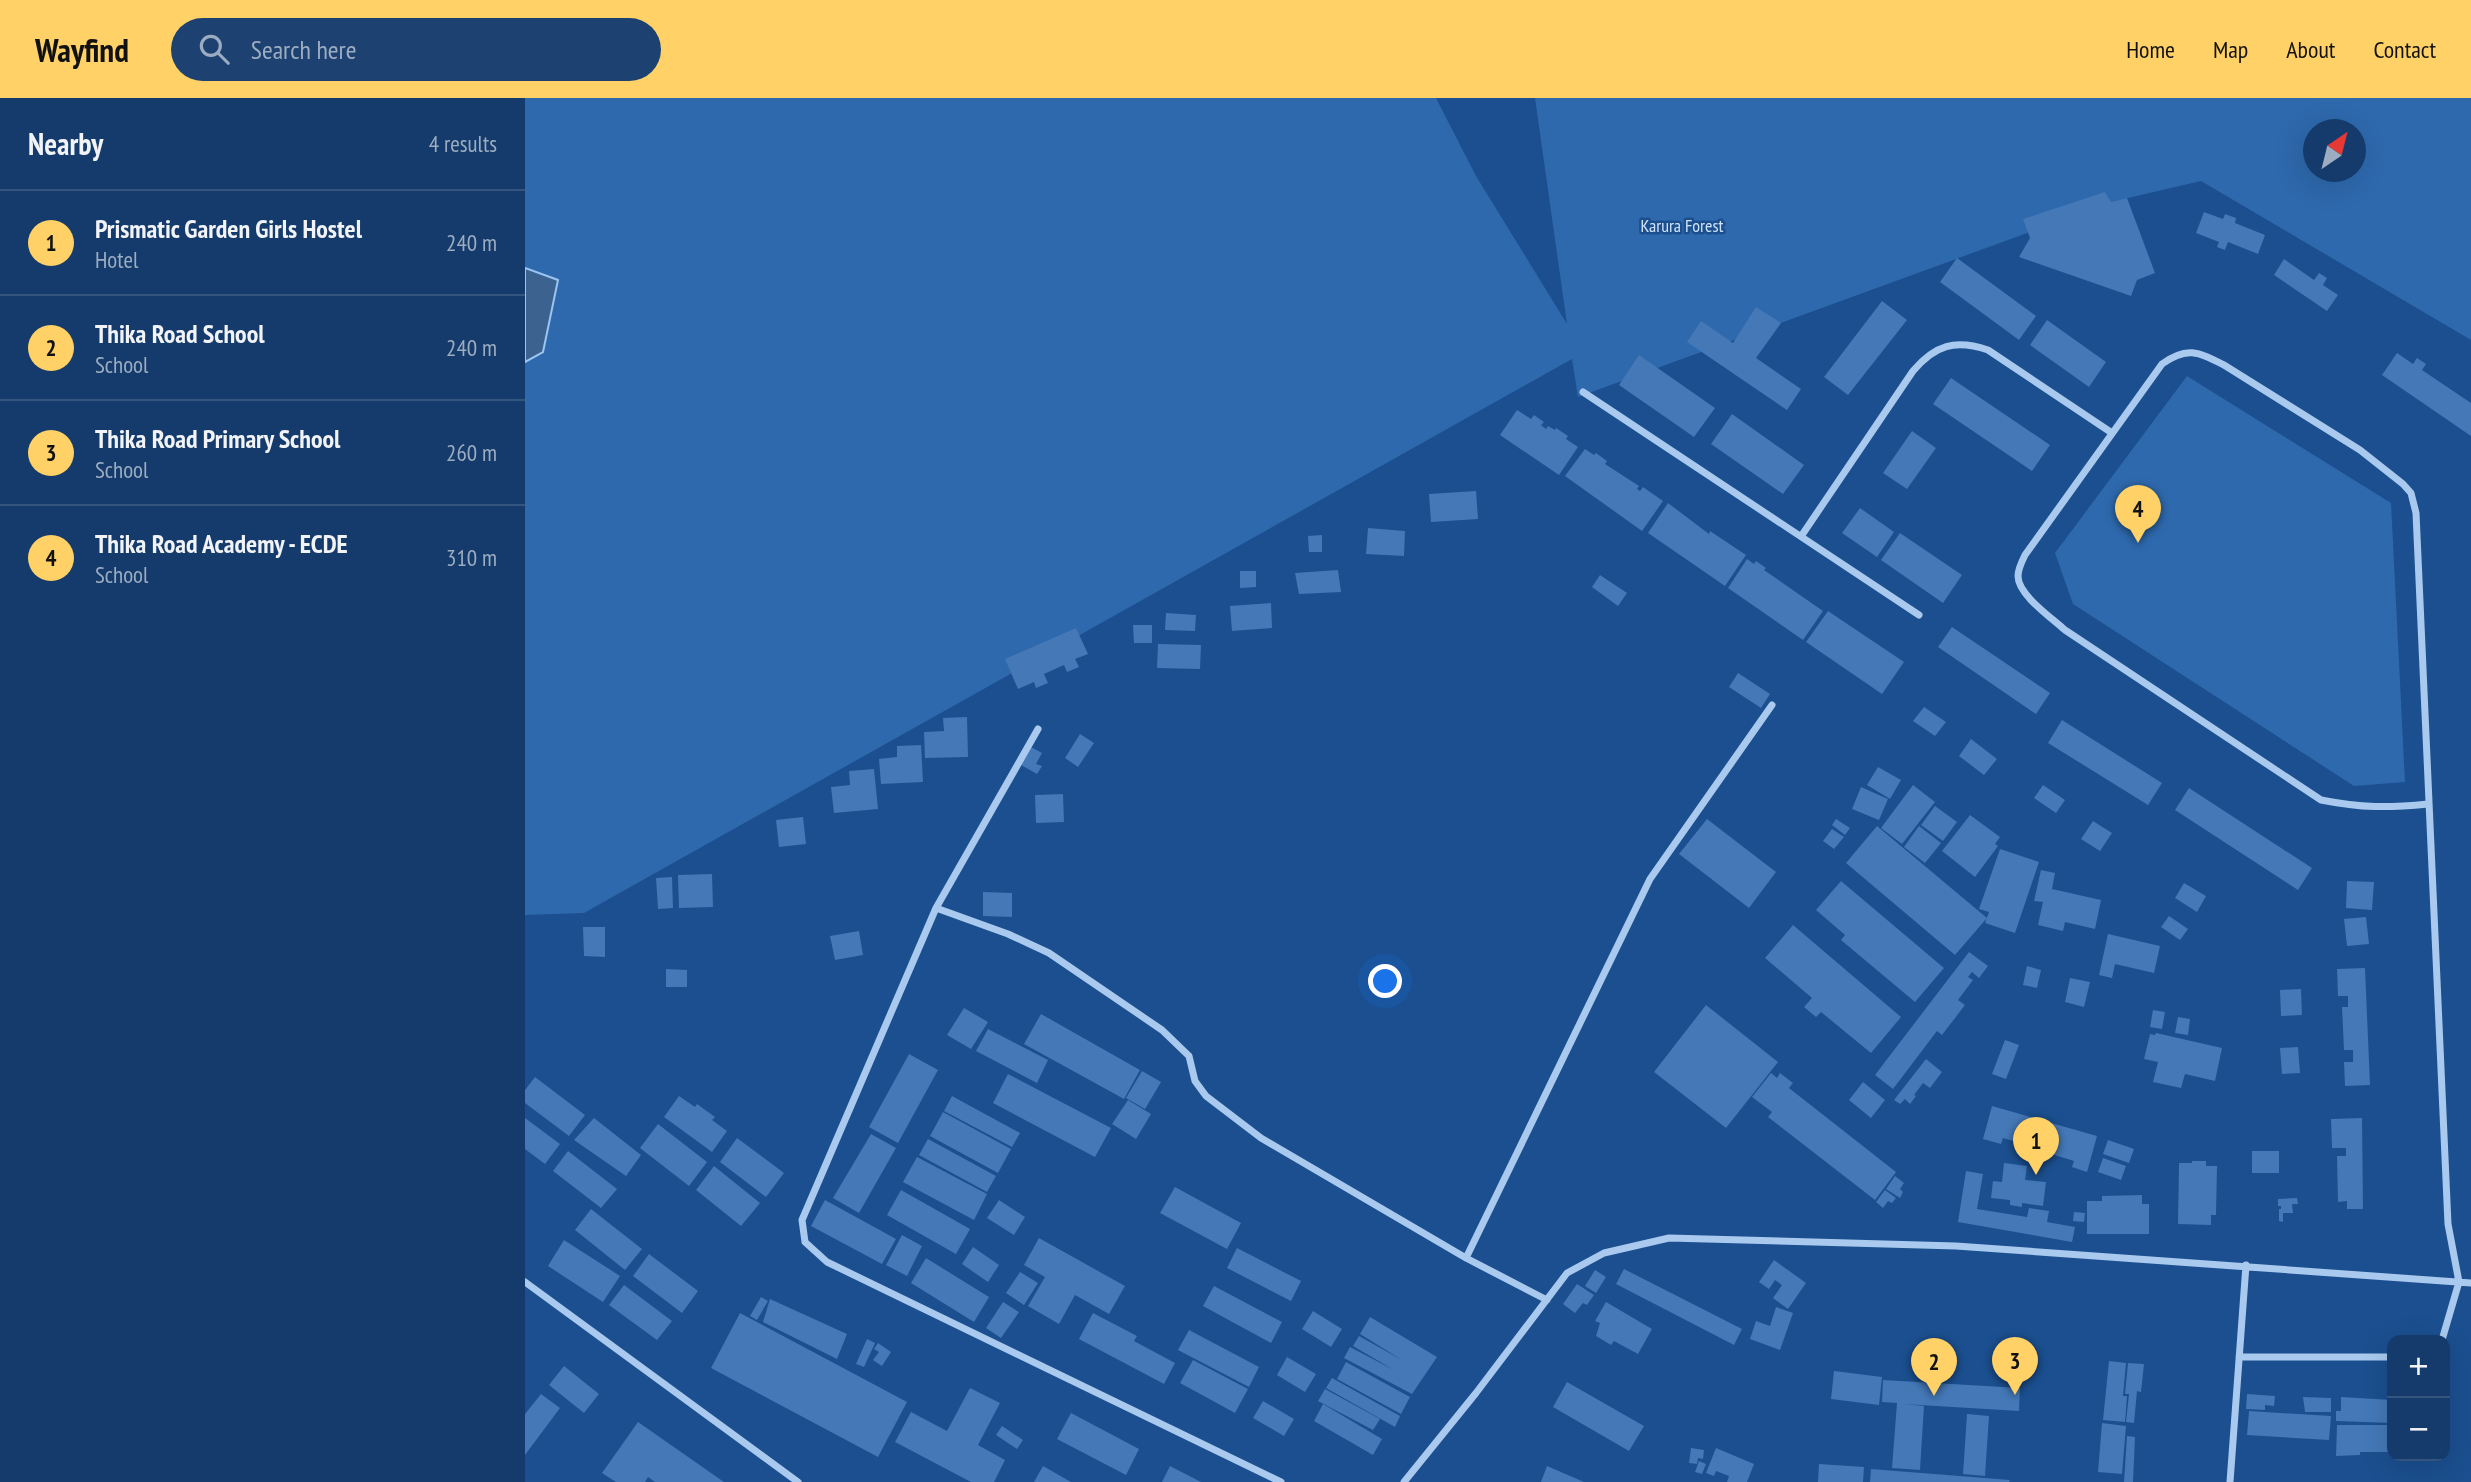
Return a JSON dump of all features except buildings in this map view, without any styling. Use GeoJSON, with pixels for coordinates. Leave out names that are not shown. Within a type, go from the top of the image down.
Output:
{"type":"FeatureCollection","features":[{"type":"Feature","properties":{"kind":"street"},"geometry":{"type":"LineString","coordinates":[[1802,536],[1913,371],[1924,358],[1940,348],[1957,344],[1976,345],[1988,350],[2112,433]]}},
{"type":"Feature","properties":{"kind":"street"},"geometry":{"type":"LineString","coordinates":[[2428,804],[2384,808],[2321,800],[2065,630],[2030,599],[2020,584],[2018,576],[2025,555],[2162,364],[2175,355],[2186,352],[2201,354],[2224,365],[2360,450],[2411,493],[2416,513],[2448,1224],[2459,1282],[2443,1335]]}},
{"type":"Feature","properties":{"kind":"street"},"geometry":{"type":"LineString","coordinates":[[1583,391],[1919,615]]}},
{"type":"Feature","properties":{"kind":"street"},"geometry":{"type":"LineString","coordinates":[[1466,1258],[1650,879],[1772,705]]}},
{"type":"Feature","properties":{"kind":"street"},"geometry":{"type":"LineString","coordinates":[[1038,729],[936,908],[802,1220],[805,1242],[827,1262],[1281,1482]]}},
{"type":"Feature","properties":{"kind":"street"},"geometry":{"type":"LineString","coordinates":[[936,908],[1008,934],[1049,953],[1162,1030],[1189,1056],[1195,1081],[1206,1096],[1261,1138],[1466,1258],[1547,1300]]}},
{"type":"Feature","properties":{"kind":"street"},"geometry":{"type":"LineString","coordinates":[[1404,1482],[1567,1273],[1604,1253],[1669,1238],[1956,1246],[2471,1283]]}},
{"type":"Feature","properties":{"kind":"street"},"geometry":{"type":"LineString","coordinates":[[2230,1482],[2246,1265]]}},
{"type":"Feature","properties":{"kind":"street"},"geometry":{"type":"LineString","coordinates":[[525,1282],[798,1482]]}},
{"type":"Feature","properties":{"kind":"street"},"geometry":{"type":"LineString","coordinates":[[2239,1357],[2387,1357]]}},
{"type":"Feature","properties":{"kind":"green space","name":"Karura Forest"},"geometry":{"type":"Polygon","coordinates":[[[525,98],[1436,98],[1476,176],[1567,324],[1535,98],[2471,98],[2471,340],[2201,181],[2115,201],[1578,397],[1572,359],[584,913],[525,915],[525,98]]]}},
{"type":"Feature","properties":{"kind":"green space"},"geometry":{"type":"Polygon","coordinates":[[[2187,376],[2391,503],[2405,782],[2354,786],[2073,604],[2055,553],[2187,376]]]}},
{"type":"Feature","properties":{"kind":"shaded area"},"geometry":{"type":"Polygon","coordinates":[[[525,268],[558,280],[543,352],[525,362],[525,268]]]}},
{"type":"Feature","properties":{"kind":"place","name":"Thika Road Academy - ECDE"},"geometry":{"type":"Point","coordinates":[2138,543]}},
{"type":"Feature","properties":{"kind":"place","name":"Prismatic Garden Girls Hostel"},"geometry":{"type":"Point","coordinates":[2036,1175]}},
{"type":"Feature","properties":{"kind":"place","name":"Thika Road Primary School"},"geometry":{"type":"Point","coordinates":[2015,1395]}},
{"type":"Feature","properties":{"kind":"place","name":"Thika Road School"},"geometry":{"type":"Point","coordinates":[1934,1396]}}]}
